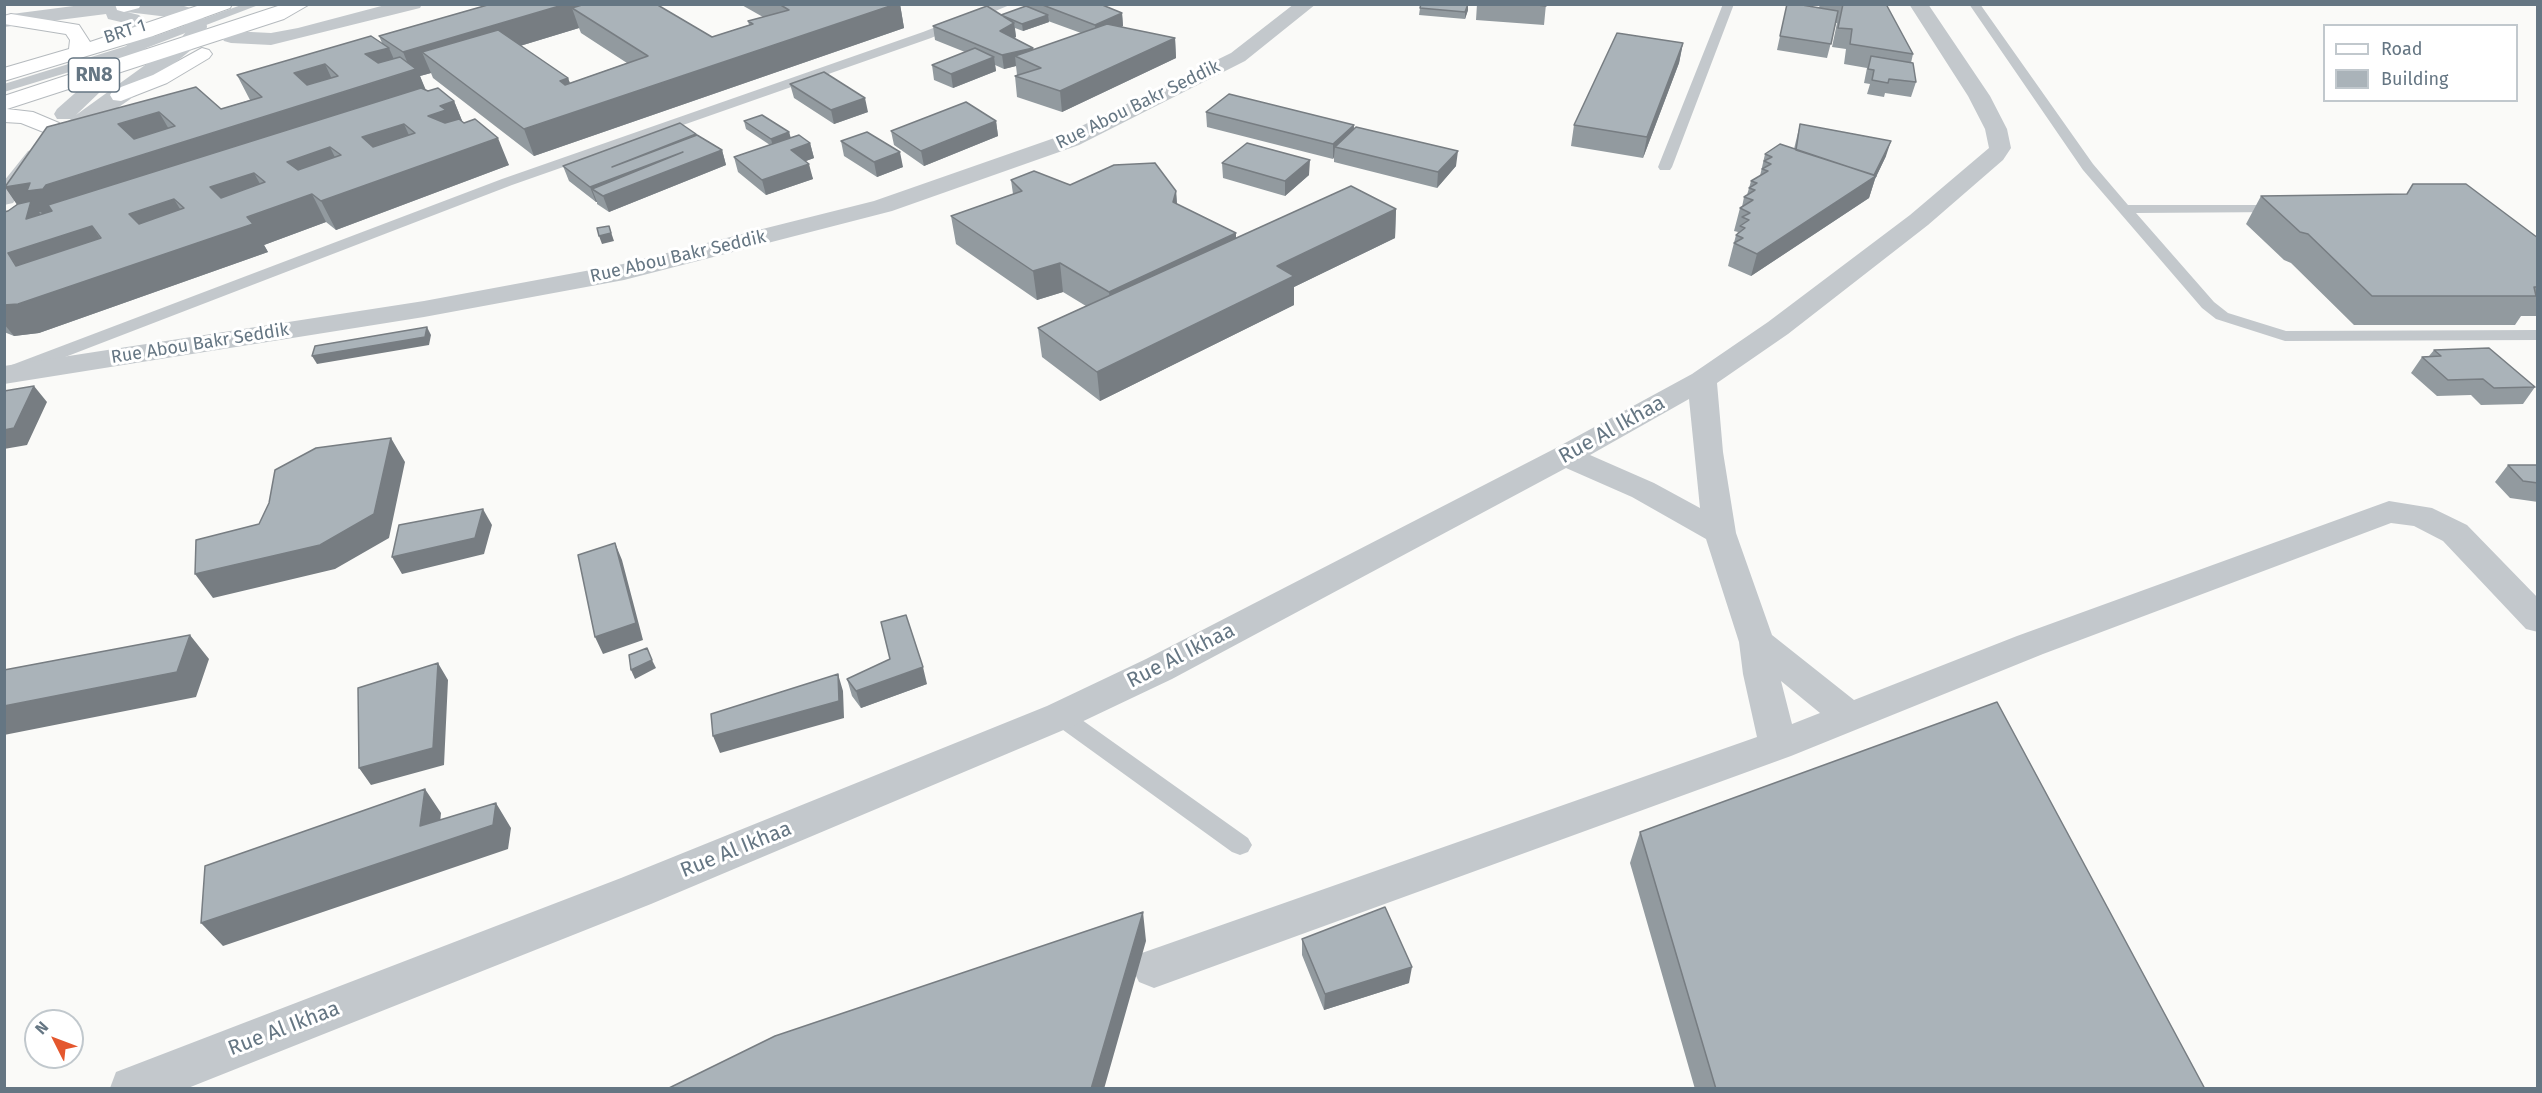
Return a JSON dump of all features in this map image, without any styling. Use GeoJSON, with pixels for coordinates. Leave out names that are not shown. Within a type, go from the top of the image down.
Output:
{"type":"FeatureCollection","features":[{"type":"Feature","properties":{"kind":"main road","name":"RN8"},"geometry":{"type":"LineString","coordinates":[[4,75],[79,53],[141,40],[196,21],[223,4]]}},
{"type":"Feature","properties":{"kind":"main road","name":"RN8"},"geometry":{"type":"LineString","coordinates":[[4,103],[277,15],[301,4]]}},
{"type":"Feature","properties":{"kind":"main road"},"geometry":{"type":"LineString","coordinates":[[121,95],[160,79],[231,37],[277,15]]}},
{"type":"Feature","properties":{"kind":"main road"},"geometry":{"type":"LineString","coordinates":[[8,21],[72,28],[78,34],[79,53]]}},
{"type":"Feature","properties":{"kind":"main road"},"geometry":{"type":"LineString","coordinates":[[4,115],[25,117],[46,139]]}},
{"type":"Feature","properties":{"kind":"street"},"geometry":{"type":"LineString","coordinates":[[231,37],[271,39],[299,34],[413,4]]}},
{"type":"Feature","properties":{"kind":"street","name":"Rue Abou Bakr Seddik"},"geometry":{"type":"LineString","coordinates":[[4,374],[412,311],[624,272],[883,206],[1071,140],[1238,57],[1307,4]]}},
{"type":"Feature","properties":{"kind":"street","name":"Rue Al Ikhaa"},"geometry":{"type":"LineString","coordinates":[[133,1089],[636,891],[1060,716],[1159,669],[1565,456],[1702,380],[1778,328],[1919,220],[1995,155],[2000,148],[1996,129],[1979,96],[1918,4]]}},
{"type":"Feature","properties":{"kind":"street"},"geometry":{"type":"LineString","coordinates":[[8,21],[128,5],[177,10],[196,21],[196,34],[184,46],[121,95],[46,139]]}},
{"type":"Feature","properties":{"kind":"street"},"geometry":{"type":"LineString","coordinates":[[4,198],[46,139],[141,40],[132,19],[93,10]]}},
{"type":"Feature","properties":{"kind":"street"},"geometry":{"type":"LineString","coordinates":[[1702,380],[1708,452],[1720,533],[1757,642],[1761,674],[1778,745]]}},
{"type":"Feature","properties":{"kind":"street"},"geometry":{"type":"LineString","coordinates":[[1565,456],[1643,490],[1720,533]]}},
{"type":"Feature","properties":{"kind":"street"},"geometry":{"type":"LineString","coordinates":[[1154,968],[1778,745],[2030,645],[2390,512],[2421,516],[2455,533],[2538,620]]}},
{"type":"Feature","properties":{"kind":"street"},"geometry":{"type":"LineString","coordinates":[[1757,642],[1850,717]]}},
{"type":"Feature","properties":{"kind":"lane"},"geometry":{"type":"LineString","coordinates":[[196,21],[256,4]]}},
{"type":"Feature","properties":{"kind":"lane"},"geometry":{"type":"LineString","coordinates":[[4,374],[507,182],[927,35],[1007,4]]}},
{"type":"Feature","properties":{"kind":"lane"},"geometry":{"type":"LineString","coordinates":[[1665,167],[1729,4]]}},
{"type":"Feature","properties":{"kind":"lane"},"geometry":{"type":"LineString","coordinates":[[1974,4],[2081,157],[2123,209],[2208,305],[2222,316],[2285,336],[2538,335]]}},
{"type":"Feature","properties":{"kind":"lane","name":"BRT 1"},"geometry":{"type":"LineString","coordinates":[[4,88],[141,40]]}},
{"type":"Feature","properties":{"kind":"lane"},"geometry":{"type":"LineString","coordinates":[[2123,209],[2300,208]]}},
{"type":"Feature","properties":{"kind":"lane"},"geometry":{"type":"LineString","coordinates":[[1060,716],[1240,845]]}},
{"type":"Feature","properties":{"kind":"building"},"geometry":{"type":"Polygon","coordinates":[[[491,4],[566,4],[403,52],[379,36],[491,4]]]}},
{"type":"Feature","properties":{"kind":"building"},"geometry":{"type":"Polygon","coordinates":[[[581,4],[656,4],[712,37],[753,24],[748,21],[789,10],[779,4],[896,4],[524,129],[422,52],[498,30],[568,78],[560,81],[565,85],[648,56],[572,8],[581,4]]]}},
{"type":"Feature","properties":{"kind":"building"},"geometry":{"type":"Polygon","coordinates":[[[1040,4],[1100,4],[1122,13],[1095,25],[1040,4]]]}},
{"type":"Feature","properties":{"kind":"building"},"geometry":{"type":"Polygon","coordinates":[[[1421,4],[1468,4],[1465,12],[1420,8],[1421,4]]]}},
{"type":"Feature","properties":{"kind":"building"},"geometry":{"type":"Polygon","coordinates":[[[1787,4],[1838,11],[1831,44],[1780,36],[1787,4]]]}},
{"type":"Feature","properties":{"kind":"building"},"geometry":{"type":"Polygon","coordinates":[[[1843,4],[1886,4],[1913,54],[1850,44],[1852,29],[1838,28],[1843,4]]]}},
{"type":"Feature","properties":{"kind":"building"},"geometry":{"type":"Polygon","coordinates":[[[987,6],[1014,23],[1000,31],[1033,48],[1002,55],[933,26],[987,6]]]}},
{"type":"Feature","properties":{"kind":"building"},"geometry":{"type":"Polygon","coordinates":[[[1026,6],[1048,15],[1022,24],[1001,15],[1026,6]]]}},
{"type":"Feature","properties":{"kind":"building"},"geometry":{"type":"Polygon","coordinates":[[[1107,24],[1175,38],[1060,91],[1015,76],[1041,68],[1015,56],[1107,24]]]}},
{"type":"Feature","properties":{"kind":"building"},"geometry":{"type":"Polygon","coordinates":[[[1617,33],[1683,43],[1647,137],[1574,125],[1617,33]]]}},
{"type":"Feature","properties":{"kind":"building"},"geometry":{"type":"Polygon","coordinates":[[[371,36],[389,48],[365,54],[378,63],[400,57],[416,69],[46,185],[43,189],[27,191],[30,183],[5,187],[47,127],[196,87],[221,109],[262,97],[237,75],[371,36]],[[325,64],[294,73],[307,85],[338,76],[325,64]],[[159,112],[118,124],[134,139],[175,126],[159,112]]]}},
{"type":"Feature","properties":{"kind":"building"},"geometry":{"type":"Polygon","coordinates":[[[975,48],[994,57],[951,74],[932,65],[975,48]]]}},
{"type":"Feature","properties":{"kind":"building"},"geometry":{"type":"Polygon","coordinates":[[[1871,56],[1913,63],[1916,82],[1889,79],[1888,83],[1872,80],[1874,70],[1868,69],[1871,56]]]}},
{"type":"Feature","properties":{"kind":"building"},"geometry":{"type":"Polygon","coordinates":[[[824,72],[865,98],[831,110],[790,84],[824,72]]]}},
{"type":"Feature","properties":{"kind":"building"},"geometry":{"type":"Polygon","coordinates":[[[421,88],[428,91],[438,88],[454,101],[440,106],[446,110],[428,116],[445,123],[459,119],[464,123],[475,119],[498,138],[321,201],[312,194],[247,217],[253,224],[18,304],[4,305],[4,212],[18,204],[31,201],[26,219],[52,211],[48,205],[421,88]],[[404,124],[362,137],[373,147],[415,133],[404,124]],[[330,147],[287,162],[298,170],[341,155],[330,147]],[[254,173],[210,187],[221,198],[265,182],[254,173]],[[174,199],[129,214],[139,224],[184,208],[174,199]],[[92,226],[8,253],[16,266],[101,238],[92,226]]]}},
{"type":"Feature","properties":{"kind":"building"},"geometry":{"type":"Polygon","coordinates":[[[1229,94],[1354,125],[1333,144],[1206,112],[1229,94]]]}},
{"type":"Feature","properties":{"kind":"building"},"geometry":{"type":"Polygon","coordinates":[[[966,102],[996,121],[921,151],[891,131],[966,102]]]}},
{"type":"Feature","properties":{"kind":"building"},"geometry":{"type":"Polygon","coordinates":[[[762,115],[789,132],[771,139],[744,121],[762,115]]]}},
{"type":"Feature","properties":{"kind":"building"},"geometry":{"type":"Polygon","coordinates":[[[680,123],[696,134],[612,167],[697,135],[722,150],[603,196],[592,189],[683,152],[590,187],[563,166],[680,123]]]}},
{"type":"Feature","properties":{"kind":"building"},"geometry":{"type":"Polygon","coordinates":[[[1800,124],[1891,141],[1874,175],[1796,150],[1800,124]]]}},
{"type":"Feature","properties":{"kind":"building"},"geometry":{"type":"Polygon","coordinates":[[[1356,127],[1458,151],[1438,172],[1335,147],[1356,127]]]}},
{"type":"Feature","properties":{"kind":"building"},"geometry":{"type":"Polygon","coordinates":[[[867,132],[900,152],[874,162],[841,141],[867,132]]]}},
{"type":"Feature","properties":{"kind":"building"},"geometry":{"type":"Polygon","coordinates":[[[799,135],[810,143],[791,150],[809,164],[762,180],[734,157],[799,135]]]}},
{"type":"Feature","properties":{"kind":"building"},"geometry":{"type":"Polygon","coordinates":[[[1247,143],[1310,160],[1285,181],[1222,163],[1247,143]]]}},
{"type":"Feature","properties":{"kind":"building"},"geometry":{"type":"Polygon","coordinates":[[[1780,144],[1876,176],[1757,254],[1734,243],[1743,238],[1736,235],[1745,228],[1740,226],[1749,220],[1742,217],[1750,213],[1740,208],[1753,200],[1744,197],[1755,190],[1749,188],[1757,183],[1751,181],[1768,171],[1762,169],[1771,164],[1764,161],[1772,157],[1765,154],[1780,144]]]}},
{"type":"Feature","properties":{"kind":"building"},"geometry":{"type":"Polygon","coordinates":[[[1155,163],[1176,191],[1173,202],[1236,233],[1109,292],[1060,263],[1033,271],[951,216],[1022,191],[1011,180],[1034,171],[1070,185],[1114,165],[1155,163]]]}},
{"type":"Feature","properties":{"kind":"building"},"geometry":{"type":"Polygon","coordinates":[[[2413,184],[2466,184],[2538,238],[2538,287],[2534,287],[2536,296],[2372,296],[2308,234],[2300,232],[2261,196],[2407,194],[2413,184]]]}},
{"type":"Feature","properties":{"kind":"building"},"geometry":{"type":"Polygon","coordinates":[[[1351,186],[1396,209],[1277,266],[1294,276],[1097,372],[1038,328],[1351,186]]]}},
{"type":"Feature","properties":{"kind":"building"},"geometry":{"type":"Polygon","coordinates":[[[609,226],[611,233],[599,236],[597,228],[609,226]]]}},
{"type":"Feature","properties":{"kind":"building"},"geometry":{"type":"Polygon","coordinates":[[[427,327],[425,337],[312,356],[315,346],[427,327]]]}},
{"type":"Feature","properties":{"kind":"building"},"geometry":{"type":"Polygon","coordinates":[[[2489,348],[2535,387],[2494,388],[2483,379],[2448,380],[2422,357],[2441,356],[2434,350],[2489,348]]]}},
{"type":"Feature","properties":{"kind":"building"},"geometry":{"type":"Polygon","coordinates":[[[34,386],[14,428],[4,430],[4,391],[34,386]]]}},
{"type":"Feature","properties":{"kind":"building"},"geometry":{"type":"Polygon","coordinates":[[[391,438],[374,514],[320,545],[195,574],[196,540],[259,524],[269,503],[275,470],[316,448],[391,438]]]}},
{"type":"Feature","properties":{"kind":"building"},"geometry":{"type":"Polygon","coordinates":[[[2508,465],[2538,465],[2538,483],[2523,481],[2508,465]]]}},
{"type":"Feature","properties":{"kind":"building"},"geometry":{"type":"Polygon","coordinates":[[[483,509],[475,538],[392,557],[399,525],[483,509]]]}},
{"type":"Feature","properties":{"kind":"building"},"geometry":{"type":"Polygon","coordinates":[[[615,543],[636,623],[595,637],[578,555],[615,543]]]}},
{"type":"Feature","properties":{"kind":"building"},"geometry":{"type":"Polygon","coordinates":[[[906,615],[923,667],[856,691],[847,679],[890,659],[881,622],[906,615]]]}},
{"type":"Feature","properties":{"kind":"building"},"geometry":{"type":"Polygon","coordinates":[[[190,635],[177,672],[4,706],[4,670],[190,635]]]}},
{"type":"Feature","properties":{"kind":"building"},"geometry":{"type":"Polygon","coordinates":[[[647,648],[652,660],[631,670],[629,655],[647,648]]]}},
{"type":"Feature","properties":{"kind":"building"},"geometry":{"type":"Polygon","coordinates":[[[438,663],[433,748],[359,768],[358,688],[438,663]]]}},
{"type":"Feature","properties":{"kind":"building"},"geometry":{"type":"Polygon","coordinates":[[[838,674],[839,701],[713,736],[711,714],[838,674]]]}},
{"type":"Feature","properties":{"kind":"building"},"geometry":{"type":"Polygon","coordinates":[[[1997,702],[2205,1089],[1716,1089],[1640,832],[1997,702]]]}},
{"type":"Feature","properties":{"kind":"building"},"geometry":{"type":"Polygon","coordinates":[[[425,789],[420,826],[496,803],[493,825],[201,923],[205,866],[425,789]]]}},
{"type":"Feature","properties":{"kind":"building"},"geometry":{"type":"Polygon","coordinates":[[[1385,907],[1412,967],[1325,994],[1302,939],[1385,907]]]}},
{"type":"Feature","properties":{"kind":"building"},"geometry":{"type":"Polygon","coordinates":[[[1143,912],[1091,1089],[667,1089],[775,1036],[1143,912]]]}}]}
